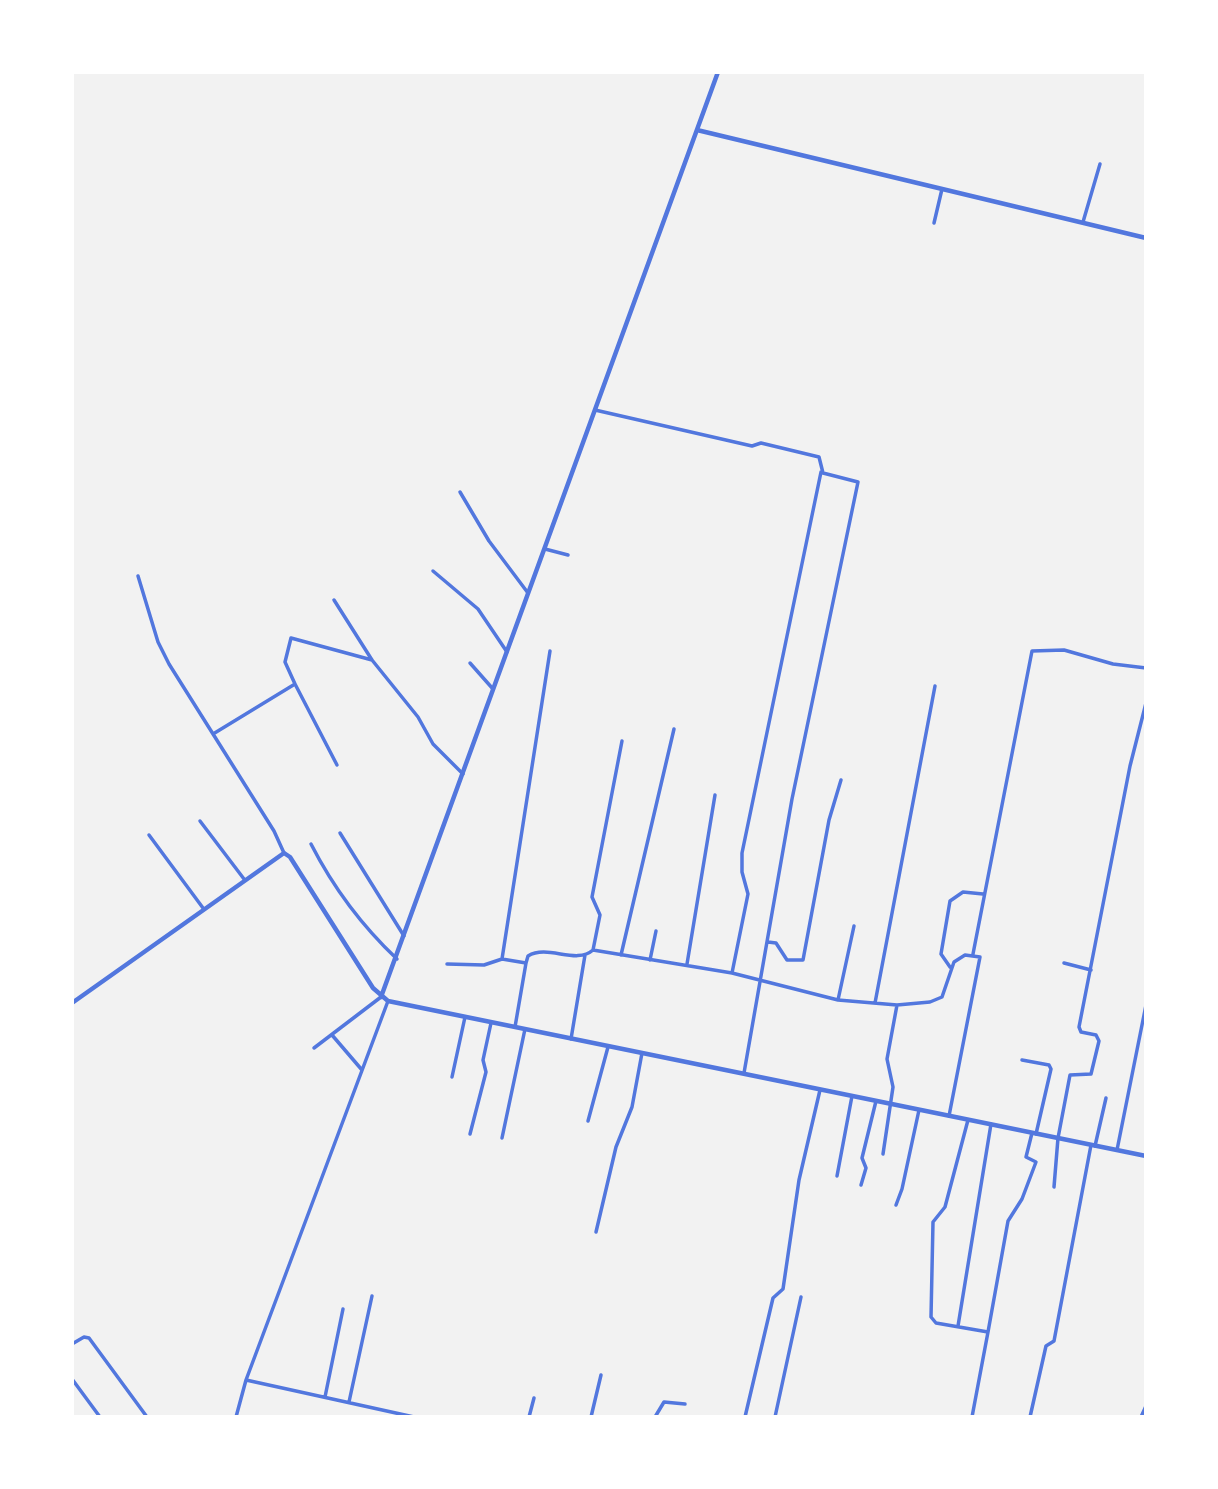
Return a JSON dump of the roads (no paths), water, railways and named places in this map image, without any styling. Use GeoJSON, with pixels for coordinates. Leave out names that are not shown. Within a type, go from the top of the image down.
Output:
{"type":"FeatureCollection","features":[{"type":"Feature","properties":{"kind":"street"},"geometry":{"type":"LineString","coordinates":[[314,1048],[381,997],[397,959],[718,72]]}},
{"type":"Feature","properties":{"kind":"street"},"geometry":{"type":"LineString","coordinates":[[697,130],[1146,238]]}},
{"type":"Feature","properties":{"kind":"street"},"geometry":{"type":"LineString","coordinates":[[1083,222],[1100,164]]}},
{"type":"Feature","properties":{"kind":"street"},"geometry":{"type":"LineString","coordinates":[[934,223],[942,189]]}},
{"type":"Feature","properties":{"kind":"street"},"geometry":{"type":"LineString","coordinates":[[595,410],[752,446],[761,443],[819,457],[821,471],[742,853],[742,872],[748,894],[732,974]]}},
{"type":"Feature","properties":{"kind":"street"},"geometry":{"type":"LineString","coordinates":[[744,1074],[817,672],[858,484],[856,480],[821,471]]}},
{"type":"Feature","properties":{"kind":"street"},"geometry":{"type":"LineString","coordinates":[[460,492],[489,541],[528,593]]}},
{"type":"Feature","properties":{"kind":"street"},"geometry":{"type":"LineString","coordinates":[[545,549],[568,555]]}},
{"type":"Feature","properties":{"kind":"street"},"geometry":{"type":"LineString","coordinates":[[433,571],[478,609],[507,652]]}},
{"type":"Feature","properties":{"kind":"street"},"geometry":{"type":"LineString","coordinates":[[138,576],[158,642],[274,831],[284,853],[290,857],[381,997],[388,1001],[491,1023],[1146,1156]]}},
{"type":"Feature","properties":{"kind":"street"},"geometry":{"type":"LineString","coordinates":[[334,600],[372,660],[418,717],[432,744],[463,774]]}},
{"type":"Feature","properties":{"kind":"street"},"geometry":{"type":"LineString","coordinates":[[337,765],[285,662],[291,638],[372,660]]}},
{"type":"Feature","properties":{"kind":"street"},"geometry":{"type":"LineString","coordinates":[[972,954],[1032,651],[1064,650],[1112,664],[1146,668]]}},
{"type":"Feature","properties":{"kind":"street"},"geometry":{"type":"LineString","coordinates":[[447,964],[484,965],[496,963],[502,958],[550,651]]}},
{"type":"Feature","properties":{"kind":"street"},"geometry":{"type":"LineString","coordinates":[[470,663],[494,689]]}},
{"type":"Feature","properties":{"kind":"street"},"geometry":{"type":"LineString","coordinates":[[213,734],[296,684]]}},
{"type":"Feature","properties":{"kind":"street"},"geometry":{"type":"LineString","coordinates":[[875,1003],[935,686]]}},
{"type":"Feature","properties":{"kind":"street"},"geometry":{"type":"LineString","coordinates":[[1054,1187],[1060,1153],[1058,1138],[1070,1075],[1091,1074],[1099,1041],[1096,1035],[1079,1028],[1129,766],[1146,704]]}},
{"type":"Feature","properties":{"kind":"street"},"geometry":{"type":"LineString","coordinates":[[621,955],[674,729]]}},
{"type":"Feature","properties":{"kind":"street"},"geometry":{"type":"LineString","coordinates":[[514,1027],[528,956],[538,950],[586,955],[593,950],[600,915],[592,903],[592,897],[622,741]]}},
{"type":"Feature","properties":{"kind":"street"},"geometry":{"type":"LineString","coordinates":[[768,942],[776,943],[787,960],[803,960],[829,820],[841,780]]}},
{"type":"Feature","properties":{"kind":"street"},"geometry":{"type":"LineString","coordinates":[[687,964],[715,795]]}},
{"type":"Feature","properties":{"kind":"street"},"geometry":{"type":"LineString","coordinates":[[200,821],[244,879]]}},
{"type":"Feature","properties":{"kind":"street"},"geometry":{"type":"LineString","coordinates":[[340,833],[405,938]]}},
{"type":"Feature","properties":{"kind":"street"},"geometry":{"type":"LineString","coordinates":[[149,835],[203,908]]}},
{"type":"Feature","properties":{"kind":"street"},"geometry":{"type":"LineString","coordinates":[[312,844],[340,894],[351,904],[376,939],[397,959]]}},
{"type":"Feature","properties":{"kind":"street"},"geometry":{"type":"LineString","coordinates":[[72,1003],[284,853]]}},
{"type":"Feature","properties":{"kind":"street"},"geometry":{"type":"LineString","coordinates":[[950,967],[944,961],[941,949],[950,901],[963,892],[983,894]]}},
{"type":"Feature","properties":{"kind":"street"},"geometry":{"type":"LineString","coordinates":[[838,1000],[854,926]]}},
{"type":"Feature","properties":{"kind":"street"},"geometry":{"type":"LineString","coordinates":[[650,960],[656,931]]}},
{"type":"Feature","properties":{"kind":"street"},"geometry":{"type":"LineString","coordinates":[[593,950],[687,964],[838,1000],[897,1005],[930,1002],[942,997],[950,967],[959,956],[972,954],[981,958],[949,1116]]}},
{"type":"Feature","properties":{"kind":"street"},"geometry":{"type":"LineString","coordinates":[[571,1039],[586,955]]}},
{"type":"Feature","properties":{"kind":"street"},"geometry":{"type":"LineString","coordinates":[[502,958],[526,964]]}},
{"type":"Feature","properties":{"kind":"street"},"geometry":{"type":"LineString","coordinates":[[1064,963],[1091,970]]}},
{"type":"Feature","properties":{"kind":"street"},"geometry":{"type":"LineString","coordinates":[[236,1417],[246,1380],[323,1182],[388,1001]]}},
{"type":"Feature","properties":{"kind":"street"},"geometry":{"type":"LineString","coordinates":[[883,1154],[893,1084],[887,1059],[897,1005]]}},
{"type":"Feature","properties":{"kind":"street"},"geometry":{"type":"LineString","coordinates":[[1116,1150],[1146,1005]]}},
{"type":"Feature","properties":{"kind":"street"},"geometry":{"type":"LineString","coordinates":[[452,1077],[465,1017]]}},
{"type":"Feature","properties":{"kind":"street"},"geometry":{"type":"LineString","coordinates":[[470,1134],[486,1072],[483,1060],[491,1023]]}},
{"type":"Feature","properties":{"kind":"street"},"geometry":{"type":"LineString","coordinates":[[502,1138],[525,1030]]}},
{"type":"Feature","properties":{"kind":"street"},"geometry":{"type":"LineString","coordinates":[[332,1035],[362,1070]]}},
{"type":"Feature","properties":{"kind":"street"},"geometry":{"type":"LineString","coordinates":[[588,1121],[608,1046]]}},
{"type":"Feature","properties":{"kind":"street"},"geometry":{"type":"LineString","coordinates":[[596,1232],[616,1147],[632,1107],[642,1054]]}},
{"type":"Feature","properties":{"kind":"street"},"geometry":{"type":"LineString","coordinates":[[972,1417],[1008,1221],[1021,1199],[1036,1162],[1026,1157],[1051,1069],[1049,1065],[1023,1060]]}},
{"type":"Feature","properties":{"kind":"street"},"geometry":{"type":"LineString","coordinates":[[745,1417],[773,1298],[783,1289],[799,1180],[820,1090]]}},
{"type":"Feature","properties":{"kind":"street"},"geometry":{"type":"LineString","coordinates":[[837,1176],[852,1096]]}},
{"type":"Feature","properties":{"kind":"street"},"geometry":{"type":"LineString","coordinates":[[1030,1416],[1046,1346],[1054,1340],[1093,1145],[1106,1098]]}},
{"type":"Feature","properties":{"kind":"street"},"geometry":{"type":"LineString","coordinates":[[861,1185],[866,1168],[862,1158],[876,1101]]}},
{"type":"Feature","properties":{"kind":"street"},"geometry":{"type":"LineString","coordinates":[[895,1205],[904,1181],[919,1110]]}},
{"type":"Feature","properties":{"kind":"street"},"geometry":{"type":"LineString","coordinates":[[968,1120],[945,1207],[933,1222],[932,1321],[988,1332]]}},
{"type":"Feature","properties":{"kind":"street"},"geometry":{"type":"LineString","coordinates":[[958,1326],[991,1125]]}},
{"type":"Feature","properties":{"kind":"street"},"geometry":{"type":"LineString","coordinates":[[349,1402],[372,1296]]}},
{"type":"Feature","properties":{"kind":"street"},"geometry":{"type":"LineString","coordinates":[[775,1417],[801,1297]]}},
{"type":"Feature","properties":{"kind":"street"},"geometry":{"type":"LineString","coordinates":[[325,1397],[344,1309]]}},
{"type":"Feature","properties":{"kind":"street"},"geometry":{"type":"LineString","coordinates":[[72,1344],[85,1337],[89,1338],[147,1417]]}},
{"type":"Feature","properties":{"kind":"street"},"geometry":{"type":"LineString","coordinates":[[591,1417],[601,1375]]}},
{"type":"Feature","properties":{"kind":"street"},"geometry":{"type":"LineString","coordinates":[[72,1379],[100,1417]]}},
{"type":"Feature","properties":{"kind":"street"},"geometry":{"type":"LineString","coordinates":[[246,1380],[414,1417]]}},
{"type":"Feature","properties":{"kind":"street"},"geometry":{"type":"LineString","coordinates":[[529,1417],[534,1398]]}},
{"type":"Feature","properties":{"kind":"street"},"geometry":{"type":"LineString","coordinates":[[655,1417],[664,1402],[685,1404]]}},
{"type":"Feature","properties":{"kind":"street"},"geometry":{"type":"LineString","coordinates":[[1142,1417],[1146,1406]]}}]}
